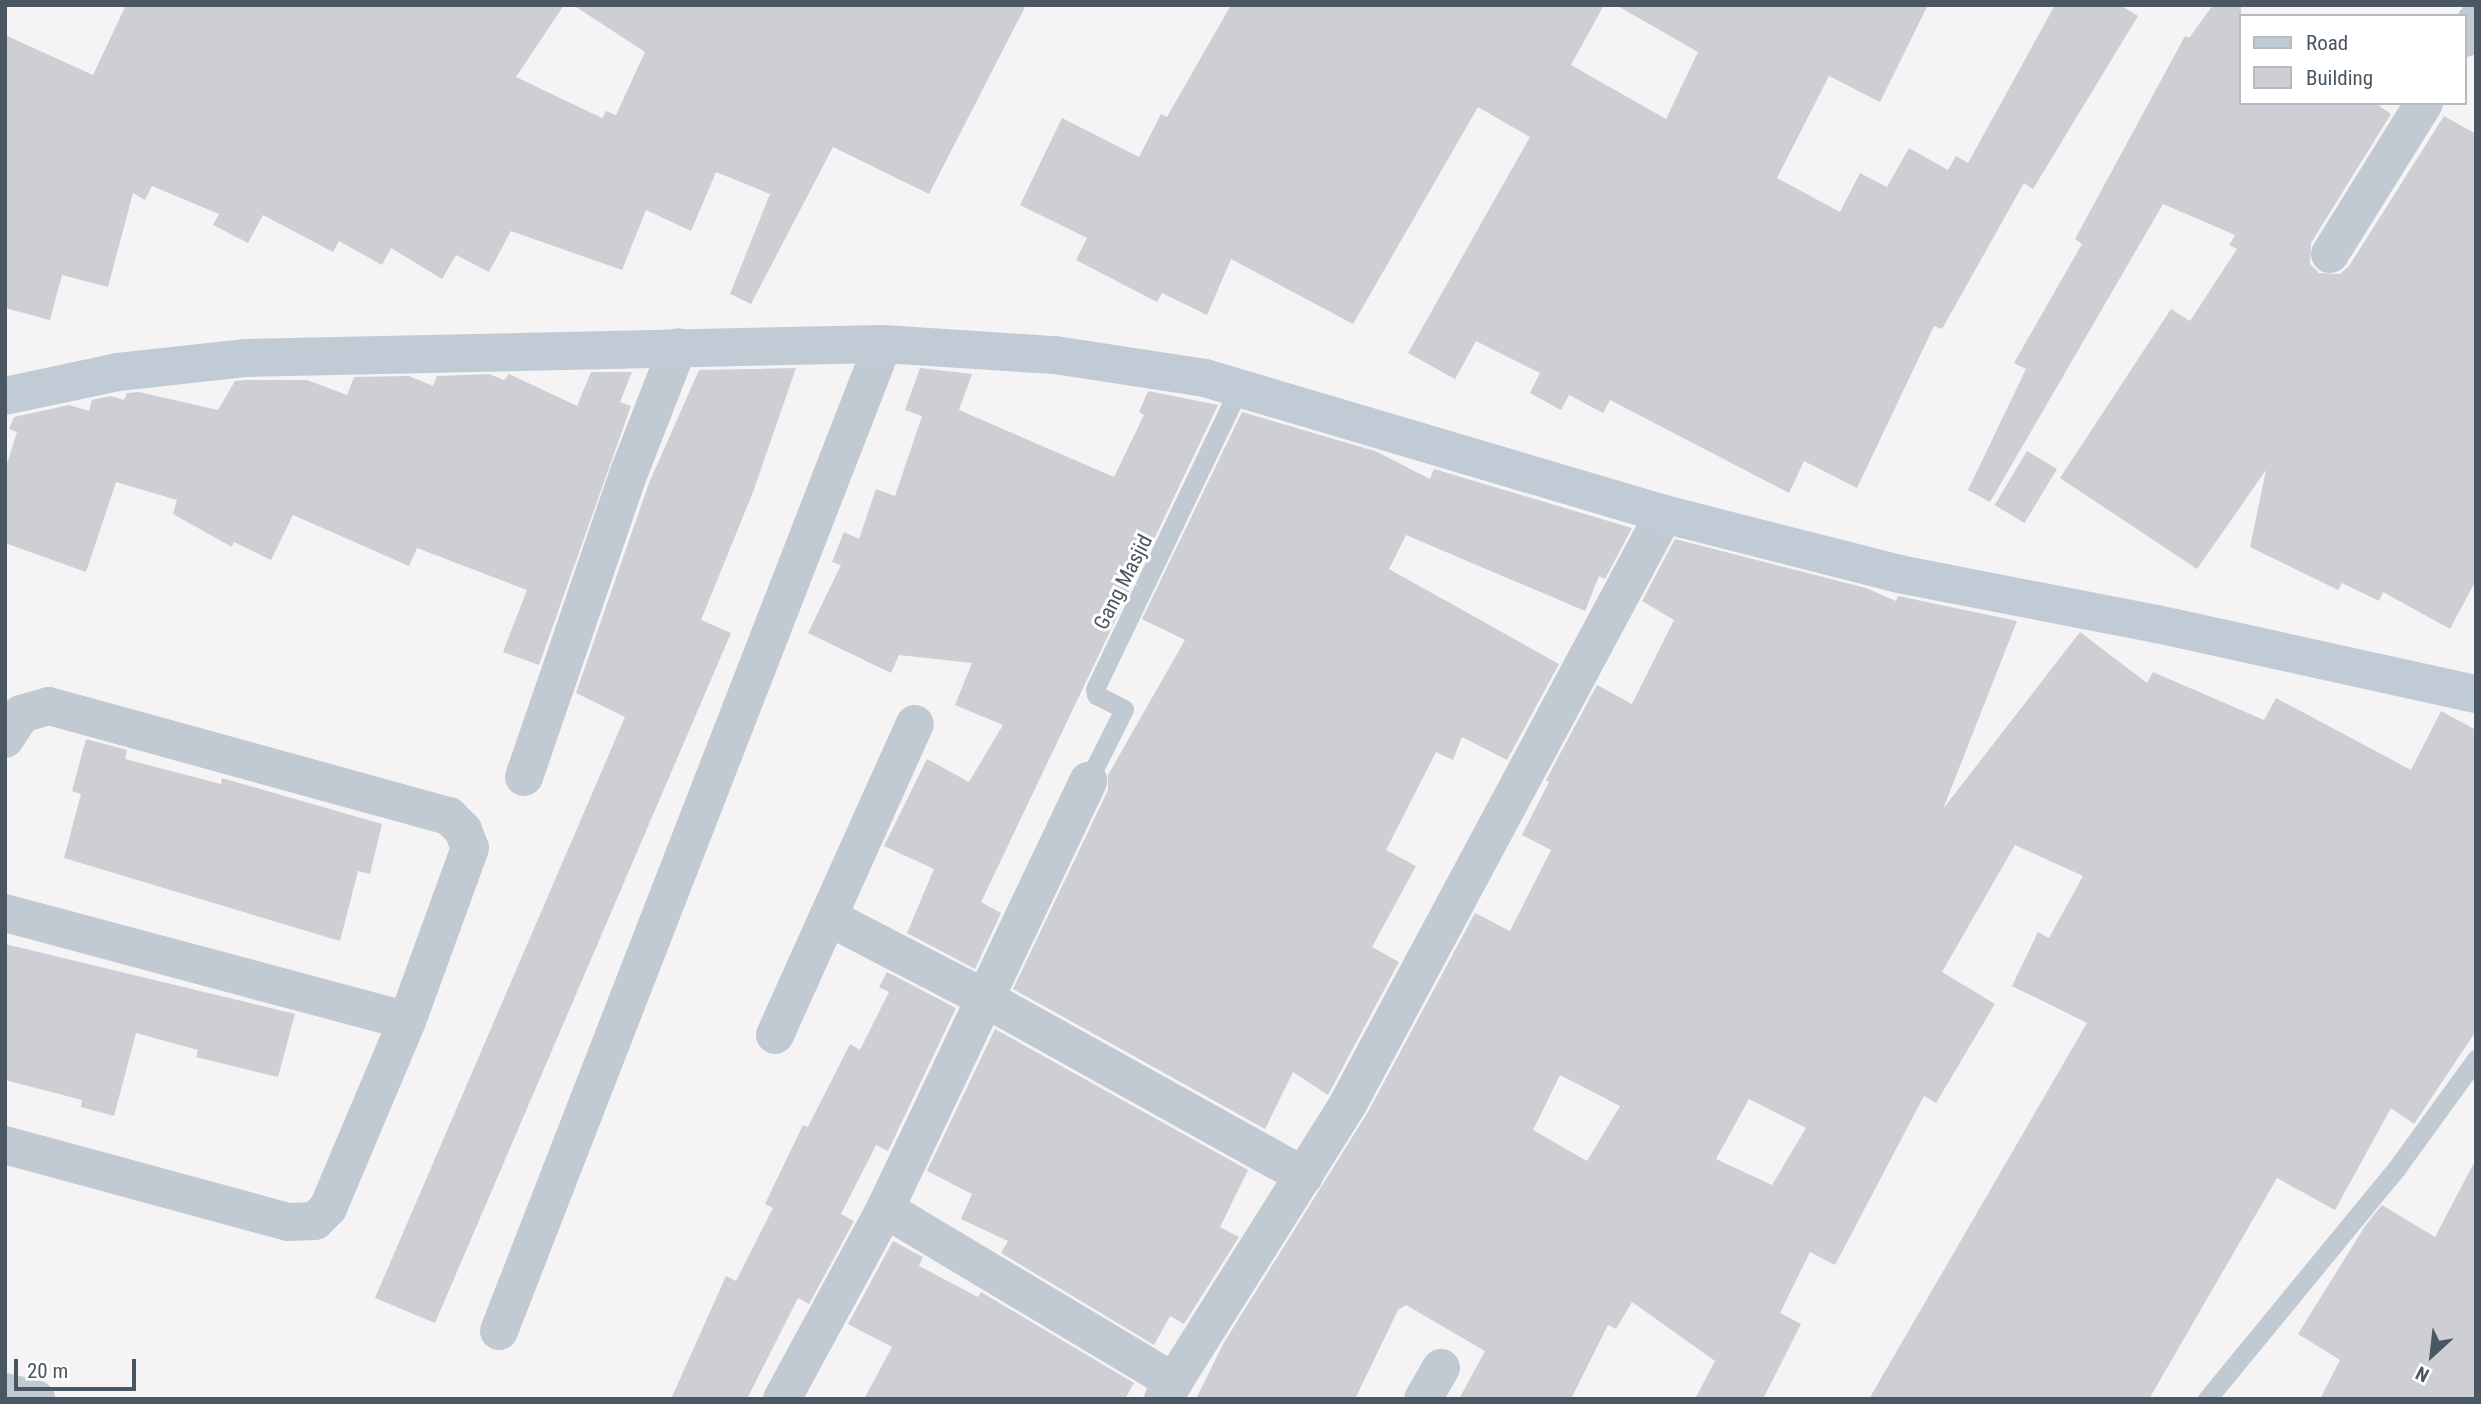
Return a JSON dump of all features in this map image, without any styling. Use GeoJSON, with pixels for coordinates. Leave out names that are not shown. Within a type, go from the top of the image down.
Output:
{"type":"FeatureCollection","features":[{"type":"Feature","properties":{"kind":"street"},"geometry":{"type":"LineString","coordinates":[[2330,254],[2423,105]]}},
{"type":"Feature","properties":{"kind":"street"},"geometry":{"type":"LineString","coordinates":[[499,1331],[883,344]]}},
{"type":"Feature","properties":{"kind":"street"},"geometry":{"type":"LineString","coordinates":[[5,396],[190,361],[883,344],[1055,355],[1137,365],[1240,387],[1664,514],[1899,574],[2157,624],[2476,694]]}},
{"type":"Feature","properties":{"kind":"street"},"geometry":{"type":"LineString","coordinates":[[524,777],[628,474],[678,347]]}},
{"type":"Feature","properties":{"kind":"street"},"geometry":{"type":"LineString","coordinates":[[885,1209],[1169,1390],[1304,1176],[1384,1040],[1664,514]]}},
{"type":"Feature","properties":{"kind":"street"},"geometry":{"type":"LineString","coordinates":[[5,739],[21,714],[49,706],[454,819],[469,841],[466,863],[407,1021],[328,1208],[315,1221],[288,1222],[5,1145]]}},
{"type":"Feature","properties":{"kind":"street"},"geometry":{"type":"LineString","coordinates":[[775,1035],[915,724]]}},
{"type":"Feature","properties":{"kind":"street"},"geometry":{"type":"LineString","coordinates":[[782,1399],[885,1209],[1088,781]]}},
{"type":"Feature","properties":{"kind":"street"},"geometry":{"type":"LineString","coordinates":[[5,913],[407,1021]]}},
{"type":"Feature","properties":{"kind":"street"},"geometry":{"type":"LineString","coordinates":[[828,917],[986,999],[1304,1176]]}},
{"type":"Feature","properties":{"kind":"street"},"geometry":{"type":"LineString","coordinates":[[5,1392],[36,1399]]}},
{"type":"Feature","properties":{"kind":"lane","name":"Gang Masjid"},"geometry":{"type":"LineString","coordinates":[[1088,781],[1124,709],[1096,695],[1097,683],[1240,387]]}},
{"type":"Feature","properties":{"kind":"lane"},"geometry":{"type":"LineString","coordinates":[[2207,1399],[2396,1169],[2476,1059]]}},
{"type":"Feature","properties":{"kind":"building"},"geometry":{"type":"Polygon","coordinates":[[[126,5],[564,5],[516,77],[602,118],[606,111],[616,115],[645,52],[573,5],[1026,5],[929,194],[833,147],[751,304],[730,294],[770,194],[716,172],[691,231],[646,210],[622,270],[511,231],[489,272],[456,255],[442,279],[391,248],[382,265],[339,241],[333,252],[263,215],[248,243],[213,225],[219,214],[152,186],[145,200],[133,193],[108,287],[62,275],[50,320],[5,308],[5,35],[93,75],[126,5]]]}},
{"type":"Feature","properties":{"kind":"building"},"geometry":{"type":"Polygon","coordinates":[[[1231,5],[1604,5],[1571,65],[1666,119],[1698,52],[1616,5],[1928,5],[1880,102],[1829,76],[1777,178],[1840,212],[1860,173],[1887,187],[1909,148],[1948,170],[1956,156],[1968,163],[2055,5],[2120,5],[2138,16],[2033,189],[2024,183],[1942,329],[1934,326],[1857,488],[1804,461],[1789,493],[1610,400],[1603,413],[1569,395],[1561,410],[1530,393],[1540,373],[1476,341],[1455,379],[1408,353],[1530,137],[1478,107],[1353,324],[1231,259],[1207,315],[1162,293],[1157,302],[1076,260],[1087,238],[1020,205],[1062,118],[1139,157],[1161,114],[1167,117],[1231,5]]]}},
{"type":"Feature","properties":{"kind":"building"},"geometry":{"type":"Polygon","coordinates":[[[2213,5],[2241,5],[2240,105],[2378,105],[2391,114],[2311,243],[2310,264],[2319,273],[2340,274],[2349,266],[2444,116],[2476,134],[2476,580],[2450,629],[2383,592],[2379,601],[2342,583],[2338,590],[2250,547],[2266,470],[2197,569],[2060,478],[2171,309],[2190,321],[2237,249],[2229,245],[2235,235],[2163,204],[1990,502],[1968,490],[2026,369],[2014,363],[2082,244],[2075,239],[2185,36],[2189,38],[2213,5]]]}},
{"type":"Feature","properties":{"kind":"building"},"geometry":{"type":"Polygon","coordinates":[[[796,368],[753,492],[701,620],[731,633],[435,1323],[375,1298],[625,717],[576,693],[649,483],[699,370],[796,368]]]}},
{"type":"Feature","properties":{"kind":"building"},"geometry":{"type":"Polygon","coordinates":[[[920,368],[972,374],[959,410],[1114,477],[1144,415],[1139,412],[1148,391],[1218,405],[981,902],[1001,913],[975,969],[907,933],[934,869],[884,846],[927,759],[969,782],[1003,725],[955,705],[972,663],[899,655],[891,673],[808,633],[841,565],[832,562],[844,532],[859,539],[876,489],[895,496],[922,416],[905,410],[920,368]]]}},
{"type":"Feature","properties":{"kind":"building"},"geometry":{"type":"Polygon","coordinates":[[[591,372],[632,372],[620,402],[631,406],[539,665],[503,652],[527,590],[417,548],[409,566],[293,515],[271,560],[234,542],[232,547],[173,514],[177,500],[116,482],[86,572],[5,543],[5,470],[17,432],[9,429],[14,417],[69,405],[89,411],[92,400],[110,396],[124,400],[127,393],[139,392],[218,410],[235,381],[245,380],[307,380],[347,395],[354,377],[409,376],[433,386],[437,376],[489,374],[504,380],[509,374],[577,406],[591,372]]]}},
{"type":"Feature","properties":{"kind":"building"},"geometry":{"type":"Polygon","coordinates":[[[1242,412],[1375,451],[1430,479],[1434,469],[1632,528],[1605,579],[1599,576],[1585,611],[1406,535],[1389,569],[1559,664],[1507,760],[1462,737],[1453,760],[1436,752],[1386,850],[1416,866],[1372,947],[1399,962],[1328,1095],[1293,1072],[1265,1129],[1013,989],[1108,790],[1108,775],[1185,640],[1142,619],[1242,412]]]}},
{"type":"Feature","properties":{"kind":"building"},"geometry":{"type":"Polygon","coordinates":[[[2027,451],[2057,469],[2025,523],[1995,505],[2027,451]]]}},
{"type":"Feature","properties":{"kind":"building"},"geometry":{"type":"Polygon","coordinates":[[[1675,539],[1866,588],[1896,601],[1898,596],[2017,621],[1943,809],[2080,632],[2147,683],[2153,672],[2264,720],[2276,698],[2411,770],[2441,711],[2476,730],[2476,1031],[2414,1124],[2391,1108],[2335,1210],[2277,1178],[2149,1399],[1869,1399],[2087,1023],[2012,986],[2038,932],[2049,938],[2083,876],[2015,845],[1942,972],[1995,1004],[1936,1103],[1924,1096],[1835,1265],[1810,1252],[1780,1313],[1801,1324],[1763,1399],[1695,1399],[1715,1361],[1632,1302],[1616,1329],[1608,1325],[1571,1399],[1459,1399],[1485,1351],[1406,1305],[1398,1310],[1355,1399],[1196,1399],[1223,1344],[1368,1112],[1475,913],[1510,931],[1551,850],[1522,835],[1549,782],[1546,780],[1597,685],[1632,704],[1674,620],[1642,601],[1675,539]],[[1560,1075],[1533,1130],[1587,1161],[1620,1106],[1560,1075]],[[1749,1099],[1716,1159],[1772,1185],[1806,1128],[1749,1099]]]}},
{"type":"Feature","properties":{"kind":"building"},"geometry":{"type":"Polygon","coordinates":[[[86,739],[127,750],[125,759],[221,784],[222,778],[382,824],[370,874],[358,871],[340,941],[64,858],[81,794],[72,791],[86,739]]]}},
{"type":"Feature","properties":{"kind":"building"},"geometry":{"type":"Polygon","coordinates":[[[5,944],[295,1014],[278,1077],[196,1057],[198,1050],[136,1033],[114,1116],[81,1107],[82,1100],[5,1080],[5,944]]]}},
{"type":"Feature","properties":{"kind":"building"},"geometry":{"type":"Polygon","coordinates":[[[887,972],[956,1008],[888,1151],[876,1145],[841,1214],[854,1221],[809,1304],[798,1298],[747,1399],[671,1399],[726,1276],[736,1281],[773,1208],[765,1204],[803,1125],[808,1127],[850,1044],[860,1050],[889,992],[879,987],[887,972]]]}},
{"type":"Feature","properties":{"kind":"building"},"geometry":{"type":"Polygon","coordinates":[[[995,1029],[1248,1170],[1220,1227],[1239,1237],[1184,1324],[1170,1316],[1154,1345],[1001,1253],[1008,1241],[961,1219],[972,1194],[927,1171],[995,1029]]]}},
{"type":"Feature","properties":{"kind":"building"},"geometry":{"type":"Polygon","coordinates":[[[2476,1159],[2476,1399],[2320,1399],[2340,1360],[2298,1334],[2365,1226],[2382,1205],[2435,1237],[2476,1159]]]}},
{"type":"Feature","properties":{"kind":"building"},"geometry":{"type":"Polygon","coordinates":[[[893,1241],[923,1257],[919,1266],[978,1297],[981,1292],[1134,1383],[1125,1399],[864,1399],[892,1347],[848,1324],[893,1241]]]}}]}
